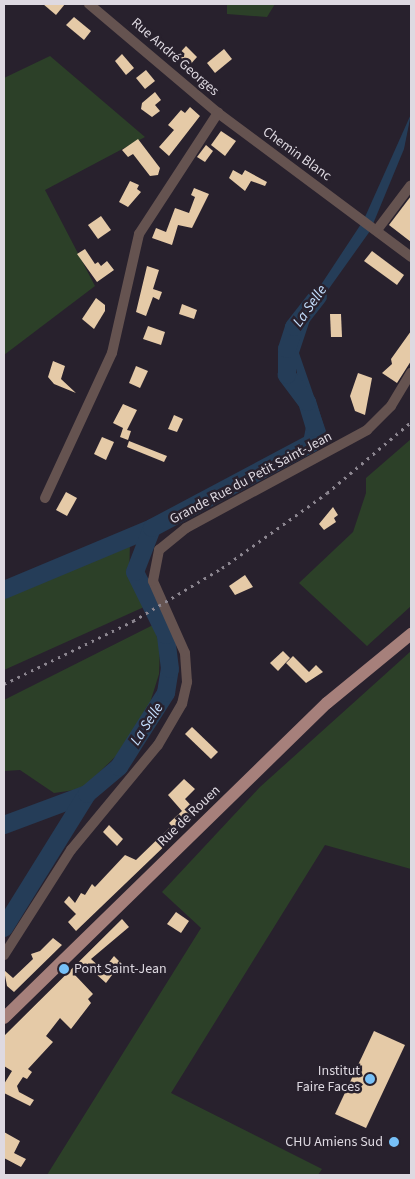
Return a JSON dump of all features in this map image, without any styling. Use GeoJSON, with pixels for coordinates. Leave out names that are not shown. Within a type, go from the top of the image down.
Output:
{"type":"FeatureCollection","features":[{"type":"Feature","properties":{"kind":"main road","name":"Rue de Rouen"},"geometry":{"type":"LineString","coordinates":[[399,641],[411,626]]}},
{"type":"Feature","properties":{"kind":"main road","name":"Rue de Rouen"},"geometry":{"type":"LineString","coordinates":[[4,1018],[326,703],[399,641],[411,634]]}},
{"type":"Feature","properties":{"kind":"street","name":"Rue André Georges"},"geometry":{"type":"LineString","coordinates":[[89,4],[218,113]]}},
{"type":"Feature","properties":{"kind":"street","name":"Chemin Blanc"},"geometry":{"type":"LineString","coordinates":[[218,113],[411,257]]}},
{"type":"Feature","properties":{"kind":"street"},"geometry":{"type":"LineString","coordinates":[[45,498],[112,353],[139,234],[218,113]]}},
{"type":"Feature","properties":{"kind":"street"},"geometry":{"type":"LineString","coordinates":[[375,229],[411,186]]}},
{"type":"Feature","properties":{"kind":"street","name":"Grande Rue du Petit Saint-Jean"},"geometry":{"type":"LineString","coordinates":[[4,955],[71,850],[158,745],[182,704],[187,682],[185,653],[153,581],[159,550],[186,528],[367,430],[391,406],[411,373]]}},
{"type":"Feature","properties":{"kind":"green space"},"geometry":{"type":"Polygon","coordinates":[[[227,4],[275,4],[267,17],[227,14],[227,4]]]}},
{"type":"Feature","properties":{"kind":"green space"},"geometry":{"type":"Polygon","coordinates":[[[50,56],[145,137],[45,190],[95,286],[4,355],[4,78],[50,56]]]}},
{"type":"Feature","properties":{"kind":"green space"},"geometry":{"type":"Polygon","coordinates":[[[411,439],[411,606],[367,646],[299,583],[353,532],[366,493],[366,478],[411,439]]]}},
{"type":"Feature","properties":{"kind":"green space"},"geometry":{"type":"Polygon","coordinates":[[[130,543],[129,575],[144,607],[4,670],[4,597],[130,543]]]}},
{"type":"Feature","properties":{"kind":"green space"},"geometry":{"type":"Polygon","coordinates":[[[153,625],[160,646],[159,674],[149,706],[117,755],[82,789],[54,793],[20,770],[4,771],[4,700],[153,625]]]}},
{"type":"Feature","properties":{"kind":"green space"},"geometry":{"type":"Polygon","coordinates":[[[411,651],[411,869],[325,845],[171,1093],[322,1169],[318,1175],[47,1175],[201,928],[162,892],[260,787],[411,651]]]}},
{"type":"Feature","properties":{"kind":"water"},"geometry":{"type":"Polygon","coordinates":[[[411,114],[404,149],[373,224],[365,217],[411,114]]]}},
{"type":"Feature","properties":{"kind":"water"},"geometry":{"type":"Polygon","coordinates":[[[361,224],[370,231],[313,311],[299,353],[326,431],[323,435],[298,379],[292,348],[307,306],[361,224]]]}},
{"type":"Feature","properties":{"kind":"building"},"geometry":{"type":"Polygon","coordinates":[[[43,4],[65,4],[56,15],[43,4]]]}},
{"type":"Feature","properties":{"kind":"building"},"geometry":{"type":"Polygon","coordinates":[[[74,17],[91,31],[84,40],[66,25],[74,17]]]}},
{"type":"Feature","properties":{"kind":"building"},"geometry":{"type":"Polygon","coordinates":[[[186,46],[197,57],[189,66],[178,55],[186,46]]]}},
{"type":"Feature","properties":{"kind":"building"},"geometry":{"type":"Polygon","coordinates":[[[224,49],[232,59],[215,73],[207,63],[224,49]]]}},
{"type":"Feature","properties":{"kind":"building"},"geometry":{"type":"Polygon","coordinates":[[[122,54],[134,68],[126,75],[115,61],[122,54]]]}},
{"type":"Feature","properties":{"kind":"building"},"geometry":{"type":"Polygon","coordinates":[[[146,70],[155,81],[145,89],[136,78],[146,70]]]}},
{"type":"Feature","properties":{"kind":"building"},"geometry":{"type":"Polygon","coordinates":[[[155,92],[161,100],[155,105],[160,111],[152,117],[141,109],[142,103],[155,92]]]}},
{"type":"Feature","properties":{"kind":"building"},"geometry":{"type":"Polygon","coordinates":[[[190,107],[200,116],[169,156],[159,147],[174,130],[168,125],[181,110],[185,113],[190,107]]]}},
{"type":"Feature","properties":{"kind":"building"},"geometry":{"type":"Polygon","coordinates":[[[221,131],[236,141],[225,156],[211,145],[221,131]]]}},
{"type":"Feature","properties":{"kind":"building"},"geometry":{"type":"Polygon","coordinates":[[[138,139],[160,168],[158,175],[150,176],[133,154],[128,157],[122,150],[138,139]]]}},
{"type":"Feature","properties":{"kind":"building"},"geometry":{"type":"Polygon","coordinates":[[[206,145],[213,151],[205,162],[197,157],[206,145]]]}},
{"type":"Feature","properties":{"kind":"building"},"geometry":{"type":"Polygon","coordinates":[[[233,170],[242,175],[245,170],[267,182],[265,186],[251,181],[245,191],[229,178],[233,170]]]}},
{"type":"Feature","properties":{"kind":"building"},"geometry":{"type":"Polygon","coordinates":[[[130,181],[139,185],[137,189],[141,192],[128,207],[119,202],[130,181]]]}},
{"type":"Feature","properties":{"kind":"building"},"geometry":{"type":"Polygon","coordinates":[[[194,188],[209,194],[192,228],[178,225],[172,245],[152,238],[156,228],[166,232],[175,208],[189,213],[195,197],[191,195],[194,188]]]}},
{"type":"Feature","properties":{"kind":"building"},"geometry":{"type":"Polygon","coordinates":[[[411,196],[411,242],[389,225],[411,196]]]}},
{"type":"Feature","properties":{"kind":"building"},"geometry":{"type":"Polygon","coordinates":[[[101,216],[111,230],[98,239],[88,225],[101,216]]]}},
{"type":"Feature","properties":{"kind":"building"},"geometry":{"type":"Polygon","coordinates":[[[85,249],[95,264],[98,262],[101,266],[107,261],[114,270],[97,282],[77,254],[85,249]]]}},
{"type":"Feature","properties":{"kind":"building"},"geometry":{"type":"Polygon","coordinates":[[[372,251],[404,275],[397,285],[364,261],[372,251]]]}},
{"type":"Feature","properties":{"kind":"building"},"geometry":{"type":"Polygon","coordinates":[[[147,266],[159,270],[153,289],[162,292],[159,300],[153,297],[146,316],[136,312],[147,266]]]}},
{"type":"Feature","properties":{"kind":"building"},"geometry":{"type":"Polygon","coordinates":[[[96,298],[105,305],[105,311],[94,329],[82,319],[96,298]]]}},
{"type":"Feature","properties":{"kind":"building"},"geometry":{"type":"Polygon","coordinates":[[[182,304],[197,310],[194,319],[179,314],[182,304]]]}},
{"type":"Feature","properties":{"kind":"building"},"geometry":{"type":"Polygon","coordinates":[[[330,314],[341,314],[342,337],[331,337],[330,314]]]}},
{"type":"Feature","properties":{"kind":"building"},"geometry":{"type":"Polygon","coordinates":[[[148,326],[165,332],[161,345],[143,339],[148,326]]]}},
{"type":"Feature","properties":{"kind":"building"},"geometry":{"type":"Polygon","coordinates":[[[411,331],[411,361],[397,383],[382,373],[392,364],[391,359],[411,331]]]}},
{"type":"Feature","properties":{"kind":"building"},"geometry":{"type":"Polygon","coordinates":[[[53,361],[65,366],[61,379],[76,393],[54,384],[48,377],[53,361]]]}},
{"type":"Feature","properties":{"kind":"building"},"geometry":{"type":"Polygon","coordinates":[[[136,366],[148,371],[140,388],[129,383],[136,366]]]}},
{"type":"Feature","properties":{"kind":"building"},"geometry":{"type":"Polygon","coordinates":[[[358,373],[372,378],[365,415],[355,411],[350,396],[358,373]]]}},
{"type":"Feature","properties":{"kind":"building"},"geometry":{"type":"Polygon","coordinates":[[[123,404],[137,410],[127,430],[131,431],[128,440],[120,437],[123,428],[113,423],[123,404]]]}},
{"type":"Feature","properties":{"kind":"building"},"geometry":{"type":"Polygon","coordinates":[[[174,415],[183,419],[177,432],[168,429],[174,415]]]}},
{"type":"Feature","properties":{"kind":"building"},"geometry":{"type":"Polygon","coordinates":[[[102,437],[114,442],[106,460],[94,454],[102,437]]]}},
{"type":"Feature","properties":{"kind":"building"},"geometry":{"type":"Polygon","coordinates":[[[129,441],[167,456],[164,462],[127,447],[129,441]]]}},
{"type":"Feature","properties":{"kind":"building"},"geometry":{"type":"Polygon","coordinates":[[[66,492],[77,498],[67,516],[56,510],[66,492]]]}},
{"type":"Feature","properties":{"kind":"building"},"geometry":{"type":"Polygon","coordinates":[[[333,507],[338,515],[334,518],[336,522],[324,530],[319,524],[333,507]]]}},
{"type":"Feature","properties":{"kind":"building"},"geometry":{"type":"Polygon","coordinates":[[[245,575],[253,587],[235,595],[229,586],[245,575]]]}},
{"type":"Feature","properties":{"kind":"building"},"geometry":{"type":"Polygon","coordinates":[[[283,651],[290,658],[278,671],[270,663],[283,651]]]}},
{"type":"Feature","properties":{"kind":"building"},"geometry":{"type":"Polygon","coordinates":[[[293,656],[309,672],[316,665],[323,672],[306,683],[286,663],[293,656]]]}},
{"type":"Feature","properties":{"kind":"building"},"geometry":{"type":"Polygon","coordinates":[[[192,727],[218,752],[211,759],[185,734],[192,727]]]}},
{"type":"Feature","properties":{"kind":"building"},"geometry":{"type":"Polygon","coordinates":[[[184,779],[195,789],[185,799],[197,812],[175,830],[169,823],[182,811],[168,795],[184,779]]]}},
{"type":"Feature","properties":{"kind":"building"},"geometry":{"type":"Polygon","coordinates":[[[109,825],[123,839],[117,846],[103,832],[109,825]]]}},
{"type":"Feature","properties":{"kind":"building"},"geometry":{"type":"Polygon","coordinates":[[[169,828],[176,835],[76,931],[68,922],[76,914],[64,902],[69,896],[75,903],[81,893],[85,895],[92,884],[95,887],[125,855],[136,860],[169,828]]]}},
{"type":"Feature","properties":{"kind":"building"},"geometry":{"type":"Polygon","coordinates":[[[176,912],[189,921],[181,933],[167,924],[176,912]]]}},
{"type":"Feature","properties":{"kind":"building"},"geometry":{"type":"Polygon","coordinates":[[[122,919],[129,927],[91,959],[103,970],[114,956],[121,963],[106,983],[86,965],[75,975],[93,994],[88,999],[91,1003],[71,1029],[60,1018],[46,1036],[53,1042],[28,1069],[32,1072],[27,1079],[23,1077],[17,1086],[19,1092],[34,1100],[30,1106],[4,1093],[4,1084],[12,1071],[4,1066],[4,1036],[122,919]]]}},
{"type":"Feature","properties":{"kind":"building"},"geometry":{"type":"Polygon","coordinates":[[[53,938],[62,945],[14,992],[7,986],[4,970],[13,978],[33,959],[31,954],[40,951],[53,938]]]}},
{"type":"Feature","properties":{"kind":"building","name":"Institut Faire Faces"},"geometry":{"type":"Polygon","coordinates":[[[374,1031],[405,1045],[366,1128],[335,1114],[374,1031]]]}},
{"type":"Feature","properties":{"kind":"building"},"geometry":{"type":"Polygon","coordinates":[[[4,1132],[20,1141],[14,1153],[26,1159],[21,1167],[4,1158],[4,1132]]]}},
{"type":"Feature","properties":{"kind":"waterway","name":"La Selle"},"geometry":{"type":"LineString","coordinates":[[4,928],[87,794],[119,767],[166,693],[170,669],[166,635],[135,572],[152,528],[312,443],[315,428],[307,402],[287,375],[287,349],[294,327],[318,296]]}},
{"type":"Feature","properties":{"kind":"waterway","name":"La Selle"},"geometry":{"type":"LineString","coordinates":[[4,590],[152,528]]}},
{"type":"Feature","properties":{"kind":"waterway","name":"La Selle"},"geometry":{"type":"LineString","coordinates":[[4,825],[87,794]]}},
{"type":"Feature","properties":{"kind":"railway"},"geometry":{"type":"LineString","coordinates":[[4,684],[133,621],[222,568],[327,493],[411,422]]}},
{"type":"Feature","properties":{"kind":"place","name":"Pont Saint-Jean"},"geometry":{"type":"Point","coordinates":[64,969]}},
{"type":"Feature","properties":{"kind":"place","name":"Institut Faire Faces"},"geometry":{"type":"Point","coordinates":[370,1079]}},
{"type":"Feature","properties":{"kind":"place","name":"CHU Amiens Sud"},"geometry":{"type":"Point","coordinates":[394,1142]}}]}
